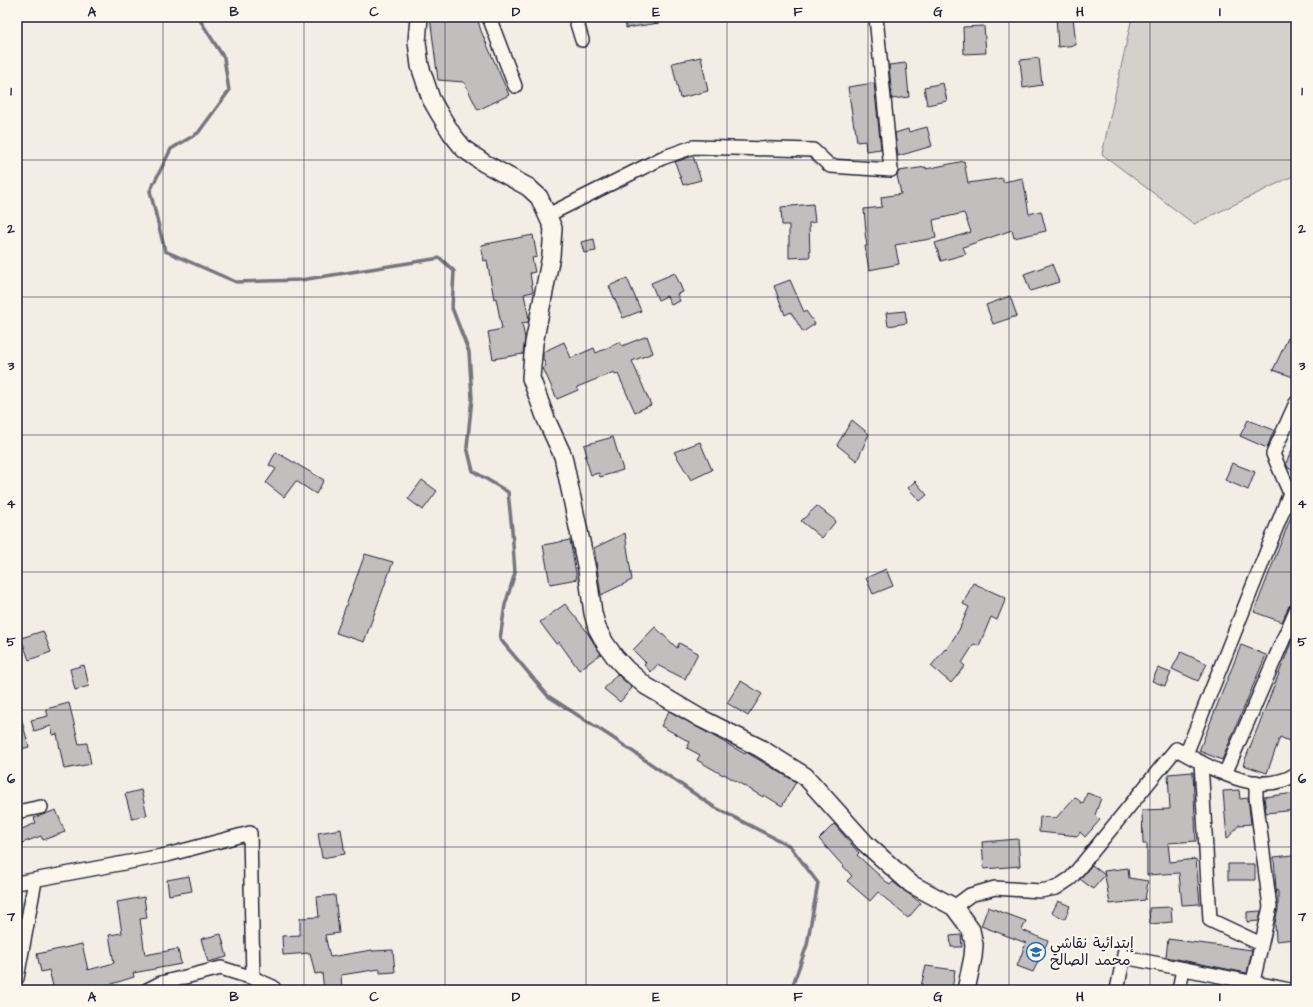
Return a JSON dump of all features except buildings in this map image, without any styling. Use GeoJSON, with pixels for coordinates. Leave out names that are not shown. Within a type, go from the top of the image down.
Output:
{"type":"FeatureCollection","features":[{"type":"Feature","properties":{"kind":"main road"},"geometry":{"type":"LineString","coordinates":[[419,17],[417,42],[420,66],[431,99],[442,118],[464,149],[528,187],[539,197],[554,228],[534,343],[531,378],[546,419],[563,456],[587,570],[597,628],[604,643],[619,661],[646,686],[693,714],[760,748],[805,776],[865,842],[911,884],[954,907],[971,930],[974,945],[966,990]]}},
{"type":"Feature","properties":{"kind":"street"},"geometry":{"type":"LineString","coordinates":[[489,17],[515,86]]}},
{"type":"Feature","properties":{"kind":"street"},"geometry":{"type":"LineString","coordinates":[[575,17],[582,40]]}},
{"type":"Feature","properties":{"kind":"street"},"geometry":{"type":"LineString","coordinates":[[548,215],[662,158],[693,147],[813,150],[830,166],[891,170],[876,17]]}},
{"type":"Feature","properties":{"kind":"street"},"geometry":{"type":"LineString","coordinates":[[1296,403],[1273,454],[1296,507]]}},
{"type":"Feature","properties":{"kind":"street"},"geometry":{"type":"LineString","coordinates":[[1186,754],[1290,493]]}},
{"type":"Feature","properties":{"kind":"street"},"geometry":{"type":"LineString","coordinates":[[1225,774],[1296,610]]}},
{"type":"Feature","properties":{"kind":"street"},"geometry":{"type":"LineString","coordinates":[[954,907],[970,895],[995,888],[1040,891],[1056,888],[1071,878],[1176,749],[1235,778],[1256,782],[1275,783],[1296,774]]}},
{"type":"Feature","properties":{"kind":"street"},"geometry":{"type":"LineString","coordinates":[[1201,762],[1210,920],[1261,944]]}},
{"type":"Feature","properties":{"kind":"street"},"geometry":{"type":"LineString","coordinates":[[1252,986],[1270,907],[1256,798],[1256,782]]}},
{"type":"Feature","properties":{"kind":"street"},"geometry":{"type":"LineString","coordinates":[[17,812],[41,807]]}},
{"type":"Feature","properties":{"kind":"street"},"geometry":{"type":"LineString","coordinates":[[17,883],[35,881],[167,855],[250,833],[253,978]]}},
{"type":"Feature","properties":{"kind":"street"},"geometry":{"type":"LineString","coordinates":[[17,978],[35,881]]}},
{"type":"Feature","properties":{"kind":"street"},"geometry":{"type":"LineString","coordinates":[[1117,990],[1124,954],[1252,986],[1290,990]]}},
{"type":"Feature","properties":{"kind":"street"},"geometry":{"type":"LineString","coordinates":[[147,990],[161,983],[221,968],[253,978],[273,987],[273,990]]}},
{"type":"Feature","properties":{"kind":"street"},"geometry":{"type":"LineString","coordinates":[[1179,990],[1183,969]]}},
{"type":"Feature","properties":{"kind":"shaded area"},"geometry":{"type":"Polygon","coordinates":[[[1132,17],[1296,17],[1296,172],[1293,176],[1194,224],[1102,154],[1132,17]]]}},
{"type":"Feature","properties":{"kind":"waterway"},"geometry":{"type":"LineString","coordinates":[[198,17],[224,58],[229,91],[198,133],[171,149],[150,191],[165,251],[236,282],[301,280],[440,258],[454,271],[452,308],[469,352],[472,398],[467,447],[473,471],[508,492],[515,573],[505,605],[500,639],[548,696],[610,736],[714,807],[790,846],[818,883],[807,945],[791,990]]}},
{"type":"Feature","properties":{"kind":"place","name":"إبتدائية نقاشي محمد الصالح"},"geometry":{"type":"Point","coordinates":[1036,952]}}]}
